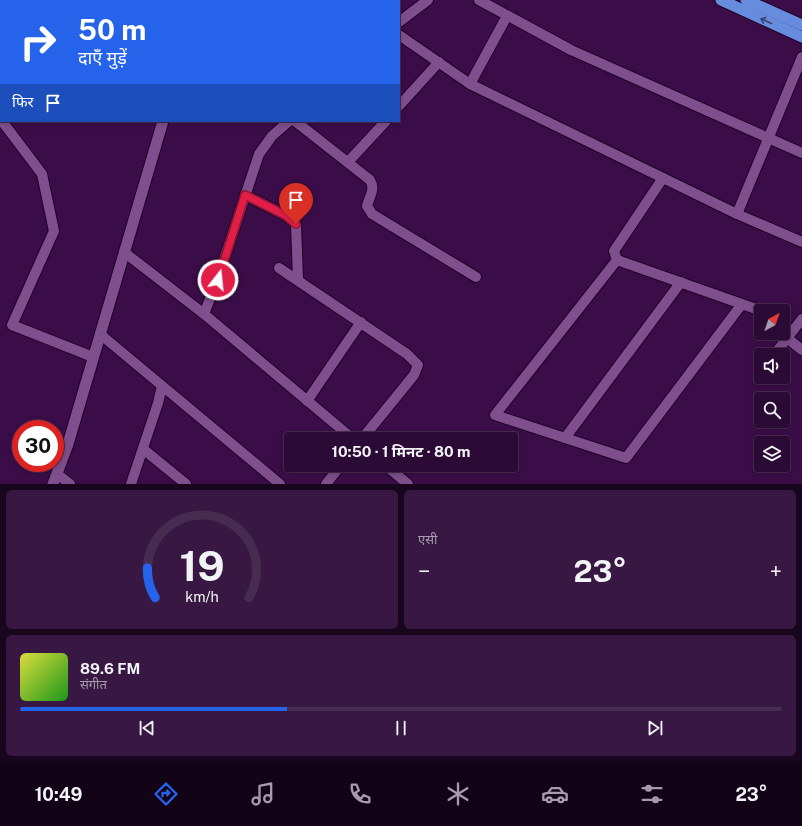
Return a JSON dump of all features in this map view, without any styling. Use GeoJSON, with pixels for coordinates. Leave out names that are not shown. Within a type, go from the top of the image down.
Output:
{"type":"FeatureCollection","features":[{"type":"Feature","properties":{"kind":"highway"},"geometry":{"type":"LineString","coordinates":[[721,0],[802,37]]}},
{"type":"Feature","properties":{"kind":"highway"},"geometry":{"type":"LineString","coordinates":[[752,1],[802,25]]}},
{"type":"Feature","properties":{"kind":"street"},"geometry":{"type":"LineString","coordinates":[[400,21],[428,0]]}},
{"type":"Feature","properties":{"kind":"street"},"geometry":{"type":"LineString","coordinates":[[478,0],[571,50],[802,153]]}},
{"type":"Feature","properties":{"kind":"street"},"geometry":{"type":"LineString","coordinates":[[470,84],[508,16]]}},
{"type":"Feature","properties":{"kind":"street"},"geometry":{"type":"LineString","coordinates":[[400,36],[470,84],[737,214],[802,242]]}},
{"type":"Feature","properties":{"kind":"street"},"geometry":{"type":"LineString","coordinates":[[737,214],[802,57]]}},
{"type":"Feature","properties":{"kind":"street"},"geometry":{"type":"LineString","coordinates":[[400,105],[438,62]]}},
{"type":"Feature","properties":{"kind":"street"},"geometry":{"type":"LineString","coordinates":[[4,122],[42,174],[54,231],[12,325],[93,357]]}},
{"type":"Feature","properties":{"kind":"street"},"geometry":{"type":"LineString","coordinates":[[70,484],[55,479],[68,444],[163,122]]}},
{"type":"Feature","properties":{"kind":"street"},"geometry":{"type":"LineString","coordinates":[[204,314],[218,280],[245,195],[260,154],[272,136],[288,122]]}},
{"type":"Feature","properties":{"kind":"street"},"geometry":{"type":"LineString","coordinates":[[296,122],[370,180],[373,185],[373,191],[367,206],[372,214],[476,278]]}},
{"type":"Feature","properties":{"kind":"street"},"geometry":{"type":"LineString","coordinates":[[348,162],[385,122]]}},
{"type":"Feature","properties":{"kind":"street"},"geometry":{"type":"LineString","coordinates":[[617,260],[614,252],[662,178]]}},
{"type":"Feature","properties":{"kind":"street"},"geometry":{"type":"LineString","coordinates":[[245,195],[285,215],[296,224],[298,279]]}},
{"type":"Feature","properties":{"kind":"street"},"geometry":{"type":"LineString","coordinates":[[124,252],[204,314],[345,432]]}},
{"type":"Feature","properties":{"kind":"street"},"geometry":{"type":"LineString","coordinates":[[617,260],[754,308]]}},
{"type":"Feature","properties":{"kind":"street"},"geometry":{"type":"LineString","coordinates":[[617,260],[495,415],[626,458],[742,304]]}},
{"type":"Feature","properties":{"kind":"street"},"geometry":{"type":"LineString","coordinates":[[279,268],[298,279],[407,354],[418,365],[414,375],[368,432]]}},
{"type":"Feature","properties":{"kind":"street"},"geometry":{"type":"LineString","coordinates":[[565,438],[681,282]]}},
{"type":"Feature","properties":{"kind":"street"},"geometry":{"type":"LineString","coordinates":[[790,334],[802,319]]}},
{"type":"Feature","properties":{"kind":"street"},"geometry":{"type":"LineString","coordinates":[[308,401],[361,322]]}},
{"type":"Feature","properties":{"kind":"street"},"geometry":{"type":"LineString","coordinates":[[100,334],[280,484]]}},
{"type":"Feature","properties":{"kind":"street"},"geometry":{"type":"LineString","coordinates":[[779,348],[785,340]]}},
{"type":"Feature","properties":{"kind":"street"},"geometry":{"type":"LineString","coordinates":[[790,340],[802,350]]}},
{"type":"Feature","properties":{"kind":"street"},"geometry":{"type":"LineString","coordinates":[[131,484],[162,386]]}},
{"type":"Feature","properties":{"kind":"street"},"geometry":{"type":"LineString","coordinates":[[143,449],[186,484]]}},
{"type":"Feature","properties":{"kind":"street"},"geometry":{"type":"LineString","coordinates":[[326,484],[335,472]]}},
{"type":"Feature","properties":{"kind":"street"},"geometry":{"type":"LineString","coordinates":[[393,472],[408,484]]}},
{"type":"Feature","properties":{"kind":"route"},"geometry":{"type":"LineString","coordinates":[[218,280],[245,195],[285,215],[296,224]]}}]}
